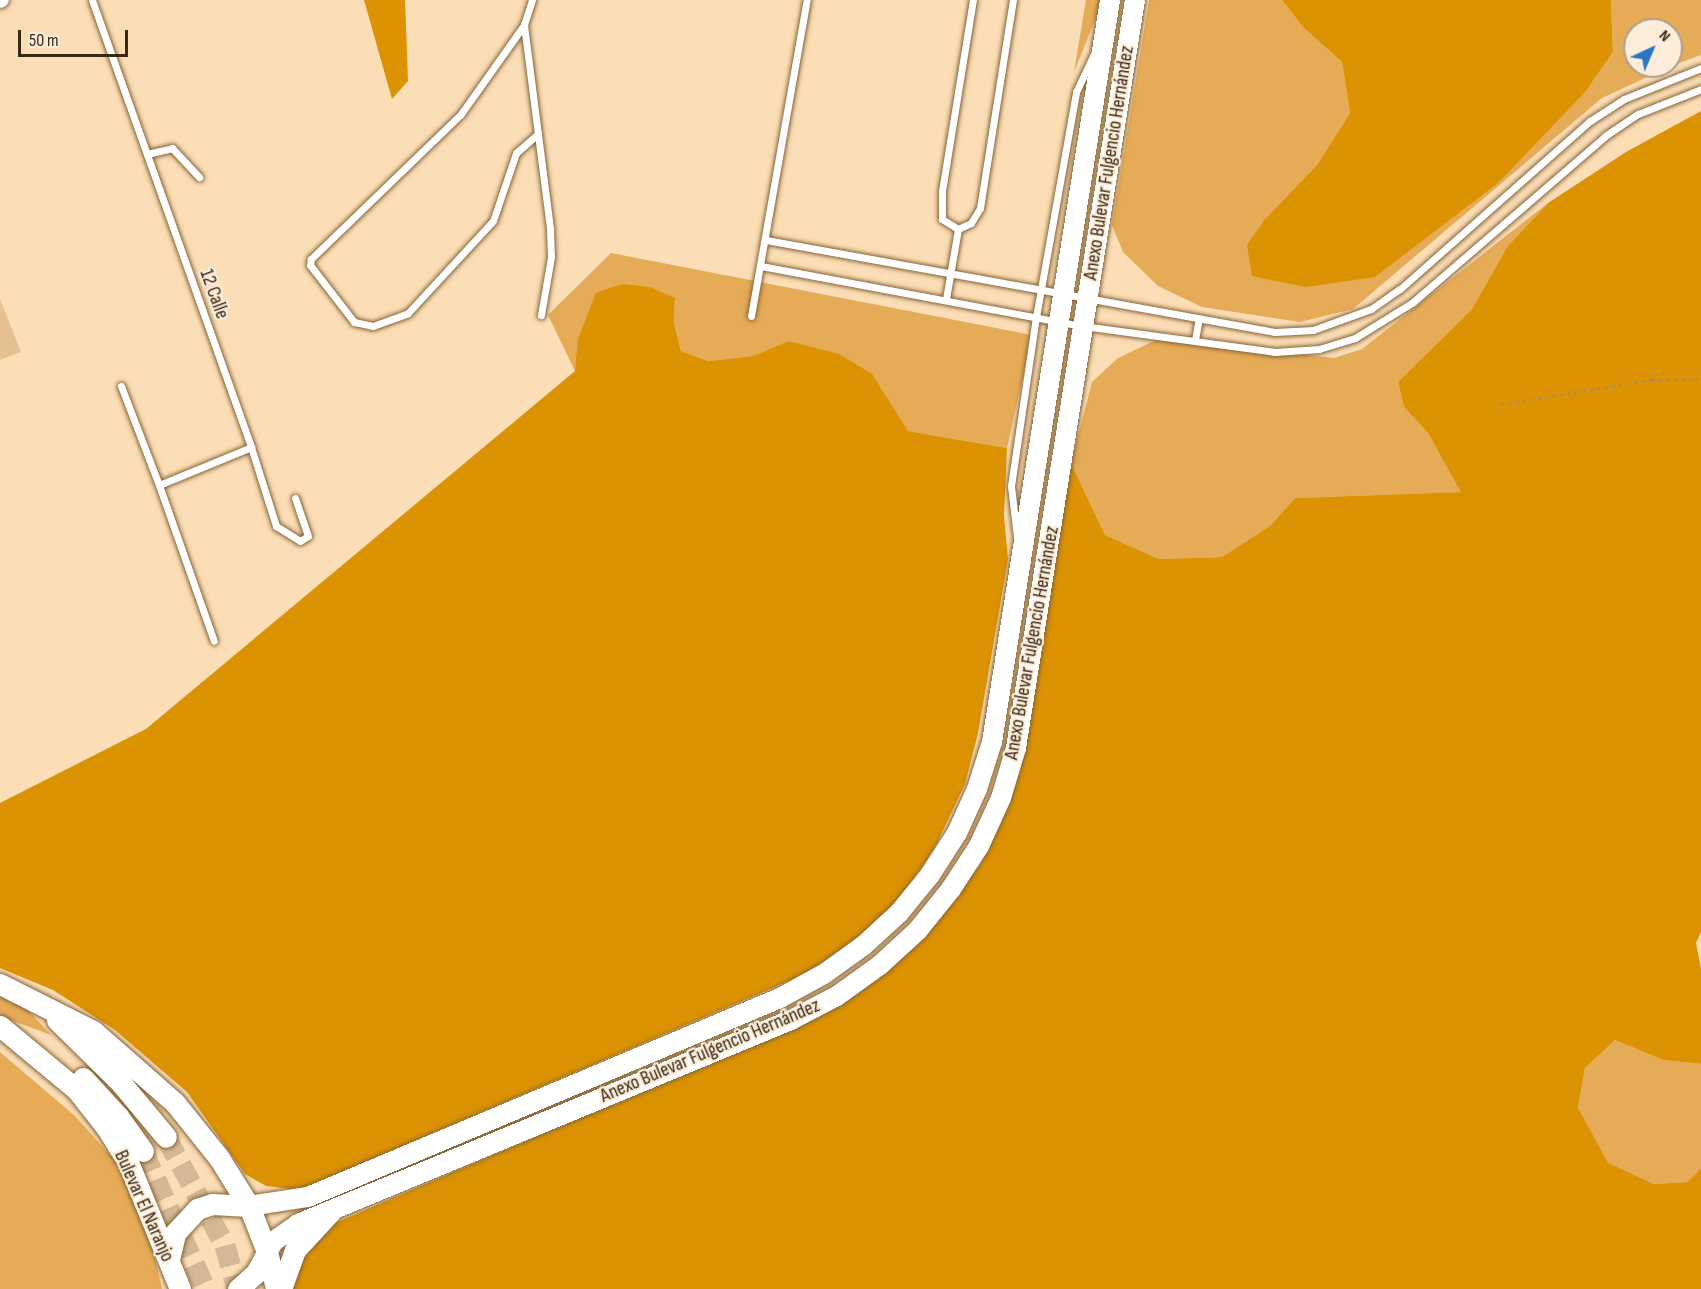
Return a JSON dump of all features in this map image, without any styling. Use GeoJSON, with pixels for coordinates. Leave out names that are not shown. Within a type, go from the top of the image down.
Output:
{"type":"FeatureCollection","features":[{"type":"Feature","properties":{"kind":"main road","name":"Anexo Bulevar Fulgencio Hernández"},"geometry":{"type":"LineString","coordinates":[[249,1206],[308,1197],[726,1021],[824,974],[864,946],[899,913],[930,875],[957,833],[977,789],[992,742],[1110,0]]}},
{"type":"Feature","properties":{"kind":"main road","name":"Anexo Bulevar Fulgencio Hernández"},"geometry":{"type":"LineString","coordinates":[[267,1252],[283,1234],[332,1210],[791,1020],[871,971],[918,930],[951,890],[979,846],[1000,798],[1016,748],[1135,0]]}},
{"type":"Feature","properties":{"kind":"main road"},"geometry":{"type":"LineString","coordinates":[[0,984],[93,1031],[156,1083],[195,1125],[249,1206],[267,1252],[278,1289]]}},
{"type":"Feature","properties":{"kind":"main road"},"geometry":{"type":"LineString","coordinates":[[35,1000],[104,1064],[166,1137]]}},
{"type":"Feature","properties":{"kind":"main road","name":"Bulevar El Naranjo"},"geometry":{"type":"LineString","coordinates":[[0,1025],[22,1034],[72,1069],[118,1116],[143,1151]]}},
{"type":"Feature","properties":{"kind":"main road","name":"Bulevar El Naranjo"},"geometry":{"type":"LineString","coordinates":[[0,1025],[70,1084],[106,1127],[128,1162],[178,1278]]}},
{"type":"Feature","properties":{"kind":"main road"},"geometry":{"type":"LineString","coordinates":[[178,1278],[175,1233],[197,1209],[212,1203],[249,1206]]}},
{"type":"Feature","properties":{"kind":"main road"},"geometry":{"type":"LineString","coordinates":[[278,1289],[295,1250],[332,1210]]}},
{"type":"Feature","properties":{"kind":"main road"},"geometry":{"type":"LineString","coordinates":[[238,1289],[256,1273],[267,1252]]}},
{"type":"Feature","properties":{"kind":"lane","name":"12 Calle"},"geometry":{"type":"LineString","coordinates":[[92,0],[252,447],[276,526],[300,541],[308,536],[295,498]]}},
{"type":"Feature","properties":{"kind":"lane"},"geometry":{"type":"LineString","coordinates":[[532,0],[524,25],[461,114],[311,259],[310,265],[354,322],[373,326],[408,313],[493,221],[516,153],[538,134]]}},
{"type":"Feature","properties":{"kind":"lane"},"geometry":{"type":"LineString","coordinates":[[751,316],[807,0]]}},
{"type":"Feature","properties":{"kind":"lane"},"geometry":{"type":"LineString","coordinates":[[958,229],[942,219],[942,192],[973,0]]}},
{"type":"Feature","properties":{"kind":"lane"},"geometry":{"type":"LineString","coordinates":[[958,229],[971,223],[980,208],[1013,0]]}},
{"type":"Feature","properties":{"kind":"lane"},"geometry":{"type":"LineString","coordinates":[[524,25],[550,229],[551,257],[541,315]]}},
{"type":"Feature","properties":{"kind":"lane"},"geometry":{"type":"LineString","coordinates":[[1021,567],[1011,486],[1036,317],[1076,92],[1106,27]]}},
{"type":"Feature","properties":{"kind":"lane"},"geometry":{"type":"LineString","coordinates":[[766,240],[1088,296],[1275,332],[1304,331],[1342,321],[1371,309],[1400,289],[1590,121],[1624,99],[1701,68]]}},
{"type":"Feature","properties":{"kind":"lane"},"geometry":{"type":"LineString","coordinates":[[761,266],[1083,326],[1275,352],[1319,349],[1355,339],[1413,302],[1605,136],[1638,114],[1701,89]]}},
{"type":"Feature","properties":{"kind":"lane"},"geometry":{"type":"LineString","coordinates":[[147,154],[172,148],[199,177]]}},
{"type":"Feature","properties":{"kind":"lane"},"geometry":{"type":"LineString","coordinates":[[946,299],[958,229]]}},
{"type":"Feature","properties":{"kind":"lane"},"geometry":{"type":"LineString","coordinates":[[1195,340],[1199,318]]}},
{"type":"Feature","properties":{"kind":"lane"},"geometry":{"type":"LineString","coordinates":[[121,386],[159,484],[214,641]]}},
{"type":"Feature","properties":{"kind":"lane"},"geometry":{"type":"LineString","coordinates":[[159,484],[252,447]]}},
{"type":"Feature","properties":{"kind":"path"},"geometry":{"type":"LineString","coordinates":[[1501,405],[1652,380],[1701,379]]}},
{"type":"Feature","properties":{"kind":"shaded area"},"geometry":{"type":"Polygon","coordinates":[[[364,0],[405,0],[408,81],[392,99],[364,0]]]}},
{"type":"Feature","properties":{"kind":"shaded area"},"geometry":{"type":"Polygon","coordinates":[[[1086,0],[1103,0],[1074,72],[1086,0]]]}},
{"type":"Feature","properties":{"kind":"shaded area"},"geometry":{"type":"Polygon","coordinates":[[[1149,0],[1282,0],[1303,27],[1342,62],[1350,113],[1317,165],[1265,219],[1586,91],[1613,52],[1611,0],[1701,0],[1701,55],[1683,62],[1683,18],[1623,18],[1623,78],[1645,78],[1602,98],[1353,309],[1300,322],[1202,307],[1158,286],[1123,252],[1112,225],[1149,0]]]}},
{"type":"Feature","properties":{"kind":"shaded area"},"geometry":{"type":"Polygon","coordinates":[[[1282,0],[1611,0],[1613,52],[1586,91],[1498,183],[1375,277],[1306,287],[1252,276],[1247,245],[1265,219],[1317,165],[1350,113],[1342,62],[1303,27],[1282,0]]]}},
{"type":"Feature","properties":{"kind":"shaded area"},"geometry":{"type":"Polygon","coordinates":[[[1701,111],[1701,932],[1696,943],[1701,969],[1701,1064],[1663,1060],[1615,1040],[1585,1068],[1578,1108],[1608,1163],[1654,1184],[1688,1182],[1701,1168],[1701,1289],[288,1289],[314,1232],[810,1019],[922,936],[980,865],[1021,760],[1071,463],[1105,535],[1159,559],[1222,557],[1270,526],[1295,498],[1461,492],[1428,433],[1404,407],[1398,382],[1472,309],[1507,247],[1548,203],[1626,152],[1701,111]]]}},
{"type":"Feature","properties":{"kind":"shaded area"},"geometry":{"type":"Polygon","coordinates":[[[1548,203],[1507,247],[1472,309],[1398,382],[1404,407],[1428,433],[1462,492],[1295,498],[1270,526],[1222,557],[1159,559],[1105,535],[1071,463],[1092,382],[1118,358],[1158,339],[1334,358],[1362,349],[1548,203]]]}},
{"type":"Feature","properties":{"kind":"shaded area"},"geometry":{"type":"Polygon","coordinates":[[[611,253],[1032,335],[1007,448],[908,431],[894,411],[788,341],[753,356],[708,361],[681,351],[674,323],[675,298],[575,371],[548,315],[611,253]]]}},
{"type":"Feature","properties":{"kind":"shaded area"},"geometry":{"type":"Polygon","coordinates":[[[622,284],[650,287],[675,298],[674,323],[681,351],[708,361],[753,356],[788,341],[839,354],[872,374],[908,431],[1007,448],[1004,516],[1008,559],[978,733],[965,784],[936,845],[901,899],[852,946],[791,980],[299,1190],[266,1186],[245,1174],[187,1092],[115,1030],[53,990],[0,968],[0,803],[146,729],[575,371],[578,339],[596,293],[622,284]]]}},
{"type":"Feature","properties":{"kind":"shaded area"},"geometry":{"type":"Polygon","coordinates":[[[0,994],[20,1002],[51,1035],[0,1016],[0,994]]]}},
{"type":"Feature","properties":{"kind":"shaded area"},"geometry":{"type":"Polygon","coordinates":[[[1615,1040],[1663,1060],[1701,1064],[1701,1168],[1689,1182],[1654,1184],[1607,1163],[1578,1109],[1585,1068],[1615,1040]]]}},
{"type":"Feature","properties":{"kind":"shaded area"},"geometry":{"type":"Polygon","coordinates":[[[0,1052],[75,1116],[118,1164],[149,1232],[162,1289],[0,1289],[0,1052]]]}},
{"type":"Feature","properties":{"kind":"building"},"geometry":{"type":"Polygon","coordinates":[[[0,299],[21,352],[0,360],[0,299]]]}},
{"type":"Feature","properties":{"kind":"tunnel"},"geometry":{"type":"LineString","coordinates":[[166,1137],[225,1245],[237,1289]]}},
{"type":"Feature","properties":{"kind":"tunnel"},"geometry":{"type":"LineString","coordinates":[[143,1151],[206,1289]]}}]}
